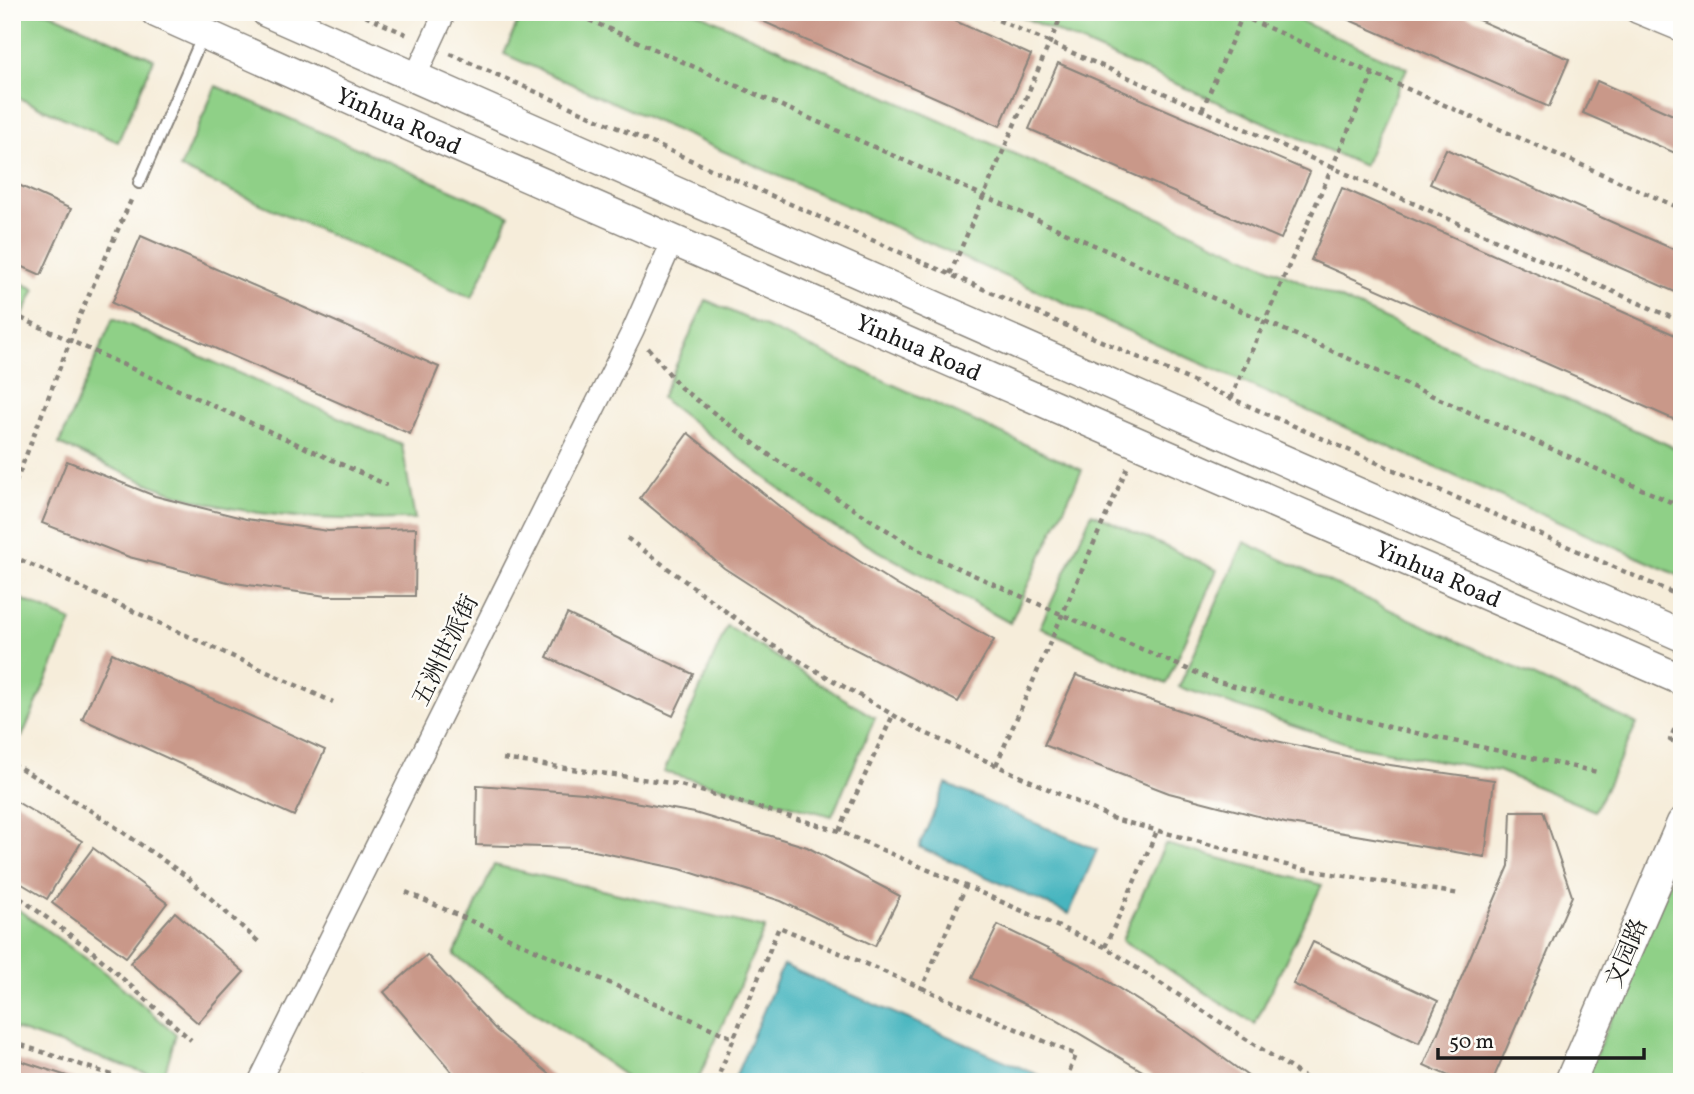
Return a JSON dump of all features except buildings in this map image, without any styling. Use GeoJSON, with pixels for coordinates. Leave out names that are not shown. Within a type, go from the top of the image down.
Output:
{"type":"FeatureCollection","features":[{"type":"Feature","properties":{"kind":"main road","name":"Yinhua Road"},"geometry":{"type":"LineString","coordinates":[[156,12],[1682,680]]}},
{"type":"Feature","properties":{"kind":"main road","name":"Yinhua Road"},"geometry":{"type":"LineString","coordinates":[[267,12],[1682,636]]}},
{"type":"Feature","properties":{"kind":"main road","name":"文园路"},"geometry":{"type":"LineString","coordinates":[[1570,1082],[1682,824]]}},
{"type":"Feature","properties":{"kind":"street"},"geometry":{"type":"LineString","coordinates":[[415,77],[445,12]]}},
{"type":"Feature","properties":{"kind":"street"},"geometry":{"type":"LineString","coordinates":[[1636,12],[1682,31]]}},
{"type":"Feature","properties":{"kind":"street","name":"五洲世派街"},"geometry":{"type":"LineString","coordinates":[[259,1082],[634,330],[673,240]]}},
{"type":"Feature","properties":{"kind":"lane"},"geometry":{"type":"LineString","coordinates":[[139,183],[204,34]]}},
{"type":"Feature","properties":{"kind":"path"},"geometry":{"type":"LineString","coordinates":[[356,12],[1682,597]]}},
{"type":"Feature","properties":{"kind":"path"},"geometry":{"type":"LineString","coordinates":[[571,12],[1682,507]]}},
{"type":"Feature","properties":{"kind":"path"},"geometry":{"type":"LineString","coordinates":[[980,12],[1682,322]]}},
{"type":"Feature","properties":{"kind":"path"},"geometry":{"type":"LineString","coordinates":[[935,307],[1063,12]]}},
{"type":"Feature","properties":{"kind":"path"},"geometry":{"type":"LineString","coordinates":[[1232,12],[1243,14],[1682,211],[1682,232]]}},
{"type":"Feature","properties":{"kind":"path"},"geometry":{"type":"LineString","coordinates":[[1202,110],[1243,14]]}},
{"type":"Feature","properties":{"kind":"path"},"geometry":{"type":"LineString","coordinates":[[1217,431],[1373,74]]}},
{"type":"Feature","properties":{"kind":"path"},"geometry":{"type":"LineString","coordinates":[[12,492],[70,341],[139,183]]}},
{"type":"Feature","properties":{"kind":"path"},"geometry":{"type":"LineString","coordinates":[[12,314],[387,485]]}},
{"type":"Feature","properties":{"kind":"path"},"geometry":{"type":"LineString","coordinates":[[634,330],[681,388],[772,457],[920,551],[1215,681],[1393,727],[1597,772]]}},
{"type":"Feature","properties":{"kind":"path"},"geometry":{"type":"LineString","coordinates":[[996,765],[1139,443]]}},
{"type":"Feature","properties":{"kind":"path"},"geometry":{"type":"LineString","coordinates":[[627,538],[770,644],[893,715],[1114,819],[1301,869],[1460,894]]}},
{"type":"Feature","properties":{"kind":"path"},"geometry":{"type":"LineString","coordinates":[[12,556],[332,702]]}},
{"type":"Feature","properties":{"kind":"path"},"geometry":{"type":"LineString","coordinates":[[1682,712],[1670,740],[1682,746]]}},
{"type":"Feature","properties":{"kind":"path"},"geometry":{"type":"LineString","coordinates":[[839,831],[893,715]]}},
{"type":"Feature","properties":{"kind":"path"},"geometry":{"type":"LineString","coordinates":[[503,759],[677,784],[839,831],[1105,947],[1312,1082]]}},
{"type":"Feature","properties":{"kind":"path"},"geometry":{"type":"LineString","coordinates":[[12,763],[101,817],[186,876],[261,944]]}},
{"type":"Feature","properties":{"kind":"path"},"geometry":{"type":"LineString","coordinates":[[1105,947],[1157,831]]}},
{"type":"Feature","properties":{"kind":"path"},"geometry":{"type":"LineString","coordinates":[[922,988],[966,886]]}},
{"type":"Feature","properties":{"kind":"path"},"geometry":{"type":"LineString","coordinates":[[12,892],[93,952],[191,1040]]}},
{"type":"Feature","properties":{"kind":"path"},"geometry":{"type":"LineString","coordinates":[[406,892],[733,1038]]}},
{"type":"Feature","properties":{"kind":"path"},"geometry":{"type":"LineString","coordinates":[[716,1082],[779,927],[1076,1055],[1065,1082]]}},
{"type":"Feature","properties":{"kind":"path"},"geometry":{"type":"LineString","coordinates":[[12,1042],[133,1082]]}},
{"type":"Feature","properties":{"kind":"path"},"geometry":{"type":"LineString","coordinates":[[360,1074],[368,1082]]}},
{"type":"Feature","properties":{"kind":"green space"},"geometry":{"type":"Polygon","coordinates":[[[12,12],[48,12],[154,59],[118,142],[12,95],[12,12]]]}},
{"type":"Feature","properties":{"kind":"green space"},"geometry":{"type":"Polygon","coordinates":[[[522,12],[696,12],[1682,451],[1682,577],[504,54],[522,12]]]}},
{"type":"Feature","properties":{"kind":"green space"},"geometry":{"type":"Polygon","coordinates":[[[1011,12],[1280,12],[1407,68],[1364,166],[1011,12]]]}},
{"type":"Feature","properties":{"kind":"green space"},"geometry":{"type":"Polygon","coordinates":[[[216,86],[509,215],[472,298],[180,168],[216,86]]]}},
{"type":"Feature","properties":{"kind":"green space"},"geometry":{"type":"Polygon","coordinates":[[[12,279],[35,289],[12,339],[12,279]]]}},
{"type":"Feature","properties":{"kind":"green space"},"geometry":{"type":"Polygon","coordinates":[[[706,300],[1082,470],[1010,623],[818,518],[661,398],[706,300]]]}},
{"type":"Feature","properties":{"kind":"green space"},"geometry":{"type":"Polygon","coordinates":[[[113,318],[402,445],[415,519],[284,516],[219,506],[157,487],[59,444],[113,318]]]}},
{"type":"Feature","properties":{"kind":"green space"},"geometry":{"type":"Polygon","coordinates":[[[1092,513],[1217,570],[1166,684],[1040,627],[1092,513]]]}},
{"type":"Feature","properties":{"kind":"green space"},"geometry":{"type":"Polygon","coordinates":[[[1244,542],[1637,724],[1595,811],[1498,771],[1355,746],[1179,687],[1244,542]]]}},
{"type":"Feature","properties":{"kind":"green space"},"geometry":{"type":"Polygon","coordinates":[[[12,595],[72,621],[22,737],[12,733],[12,595]]]}},
{"type":"Feature","properties":{"kind":"green space"},"geometry":{"type":"Polygon","coordinates":[[[727,626],[875,718],[832,816],[664,772],[727,626]]]}},
{"type":"Feature","properties":{"kind":"green space"},"geometry":{"type":"Polygon","coordinates":[[[1165,844],[1322,885],[1255,1024],[1122,940],[1165,844]]]}},
{"type":"Feature","properties":{"kind":"green space"},"geometry":{"type":"Polygon","coordinates":[[[1682,853],[1682,1082],[1584,1082],[1682,853]]]}},
{"type":"Feature","properties":{"kind":"green space"},"geometry":{"type":"Polygon","coordinates":[[[494,865],[765,928],[697,1082],[634,1082],[454,955],[494,865]]]}},
{"type":"Feature","properties":{"kind":"green space"},"geometry":{"type":"Polygon","coordinates":[[[12,905],[106,973],[176,1034],[163,1079],[12,1028],[12,905]]]}},
{"type":"Feature","properties":{"kind":"water"},"geometry":{"type":"Polygon","coordinates":[[[946,784],[1097,850],[1069,914],[919,847],[946,784]]]}},
{"type":"Feature","properties":{"kind":"water"},"geometry":{"type":"Polygon","coordinates":[[[783,965],[1052,1081],[733,1082],[783,965]]]}}]}
